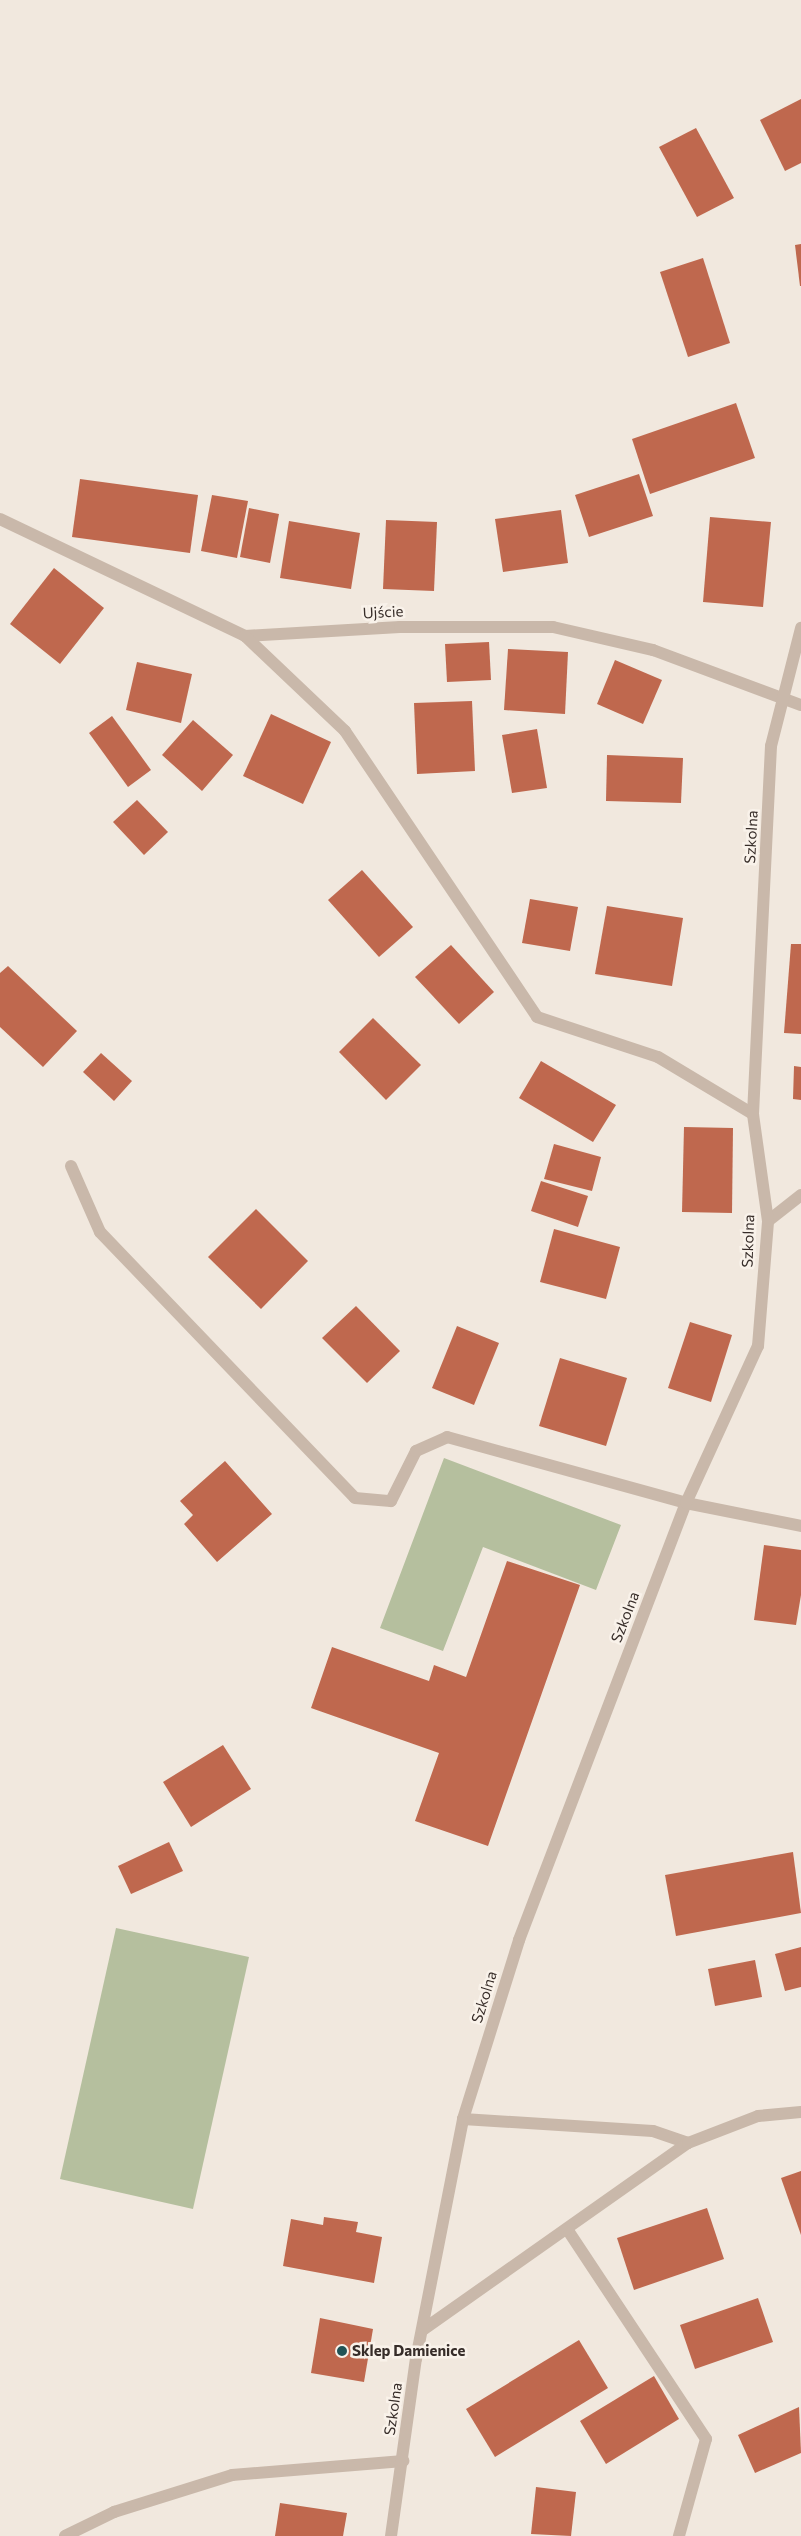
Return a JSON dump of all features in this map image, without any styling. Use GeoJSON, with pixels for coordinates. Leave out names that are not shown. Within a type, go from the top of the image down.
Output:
{"type":"FeatureCollection","features":[{"type":"Feature","properties":{"kind":"street","name":"Ujście"},"geometry":{"type":"LineString","coordinates":[[0,519],[245,636],[400,627],[553,628],[653,650],[801,705]]}},
{"type":"Feature","properties":{"kind":"street","name":"Szkolna"},"geometry":{"type":"LineString","coordinates":[[390,2536],[403,2461],[416,2359],[424,2330],[463,2119],[518,1940],[686,1503],[758,1346],[768,1221],[753,1114],[772,746],[782,699],[801,628]]}},
{"type":"Feature","properties":{"kind":"street"},"geometry":{"type":"LineString","coordinates":[[245,636],[344,731],[537,1017],[658,1058],[753,1114]]}},
{"type":"Feature","properties":{"kind":"street"},"geometry":{"type":"LineString","coordinates":[[71,1166],[100,1232],[355,1498],[391,1501],[416,1451],[447,1437],[686,1503],[801,1526]]}},
{"type":"Feature","properties":{"kind":"street"},"geometry":{"type":"LineString","coordinates":[[768,1221],[801,1195]]}},
{"type":"Feature","properties":{"kind":"street"},"geometry":{"type":"LineString","coordinates":[[424,2330],[688,2143],[758,2116],[801,2112]]}},
{"type":"Feature","properties":{"kind":"street"},"geometry":{"type":"LineString","coordinates":[[463,2119],[653,2131],[688,2143]]}},
{"type":"Feature","properties":{"kind":"street"},"geometry":{"type":"LineString","coordinates":[[568,2229],[706,2439],[679,2536]]}},
{"type":"Feature","properties":{"kind":"street"},"geometry":{"type":"LineString","coordinates":[[65,2536],[114,2512],[232,2475],[403,2461]]}},
{"type":"Feature","properties":{"kind":"green space"},"geometry":{"type":"Polygon","coordinates":[[[444,1458],[621,1525],[596,1590],[483,1547],[443,1651],[380,1628],[444,1458]]]}},
{"type":"Feature","properties":{"kind":"green space"},"geometry":{"type":"Polygon","coordinates":[[[116,1928],[249,1957],[193,2209],[60,2179],[116,1928]]]}},
{"type":"Feature","properties":{"kind":"building"},"geometry":{"type":"Polygon","coordinates":[[[801,99],[801,163],[785,171],[760,120],[801,99]]]}},
{"type":"Feature","properties":{"kind":"building"},"geometry":{"type":"Polygon","coordinates":[[[696,128],[734,198],[697,217],[659,147],[696,128]]]}},
{"type":"Feature","properties":{"kind":"building"},"geometry":{"type":"Polygon","coordinates":[[[801,244],[801,286],[800,286],[795,245],[801,244]]]}},
{"type":"Feature","properties":{"kind":"building"},"geometry":{"type":"Polygon","coordinates":[[[703,258],[730,343],[688,357],[660,272],[703,258]]]}},
{"type":"Feature","properties":{"kind":"building"},"geometry":{"type":"Polygon","coordinates":[[[736,403],[755,458],[650,494],[632,439],[736,403]]]}},
{"type":"Feature","properties":{"kind":"building"},"geometry":{"type":"Polygon","coordinates":[[[639,474],[653,516],[589,537],[575,495],[639,474]]]}},
{"type":"Feature","properties":{"kind":"building"},"geometry":{"type":"Polygon","coordinates":[[[80,479],[198,495],[190,553],[72,537],[80,479]]]}},
{"type":"Feature","properties":{"kind":"building"},"geometry":{"type":"Polygon","coordinates":[[[212,495],[248,501],[237,558],[201,551],[212,495]]]}},
{"type":"Feature","properties":{"kind":"building"},"geometry":{"type":"Polygon","coordinates":[[[249,508],[279,514],[270,563],[240,557],[249,508]]]}},
{"type":"Feature","properties":{"kind":"building"},"geometry":{"type":"Polygon","coordinates":[[[561,510],[568,563],[503,572],[495,519],[561,510]]]}},
{"type":"Feature","properties":{"kind":"building"},"geometry":{"type":"Polygon","coordinates":[[[710,517],[771,522],[763,607],[703,602],[710,517]]]}},
{"type":"Feature","properties":{"kind":"building"},"geometry":{"type":"Polygon","coordinates":[[[386,520],[437,522],[434,591],[383,589],[386,520]]]}},
{"type":"Feature","properties":{"kind":"building"},"geometry":{"type":"Polygon","coordinates":[[[289,521],[360,533],[351,589],[280,578],[289,521]]]}},
{"type":"Feature","properties":{"kind":"building"},"geometry":{"type":"Polygon","coordinates":[[[54,568],[104,608],[60,664],[10,624],[54,568]]]}},
{"type":"Feature","properties":{"kind":"building"},"geometry":{"type":"Polygon","coordinates":[[[489,642],[491,680],[447,682],[445,644],[489,642]]]}},
{"type":"Feature","properties":{"kind":"building"},"geometry":{"type":"Polygon","coordinates":[[[508,649],[568,652],[565,714],[504,710],[508,649]]]}},
{"type":"Feature","properties":{"kind":"building"},"geometry":{"type":"Polygon","coordinates":[[[615,660],[662,680],[643,724],[597,704],[615,660]]]}},
{"type":"Feature","properties":{"kind":"building"},"geometry":{"type":"Polygon","coordinates":[[[137,662],[192,674],[181,723],[126,710],[137,662]]]}},
{"type":"Feature","properties":{"kind":"building"},"geometry":{"type":"Polygon","coordinates":[[[472,701],[475,771],[417,774],[414,703],[472,701]]]}},
{"type":"Feature","properties":{"kind":"building"},"geometry":{"type":"Polygon","coordinates":[[[271,714],[331,742],[303,804],[243,776],[271,714]]]}},
{"type":"Feature","properties":{"kind":"building"},"geometry":{"type":"Polygon","coordinates":[[[112,716],[151,770],[128,787],[89,733],[112,716]]]}},
{"type":"Feature","properties":{"kind":"building"},"geometry":{"type":"Polygon","coordinates":[[[193,720],[233,755],[202,791],[162,755],[193,720]]]}},
{"type":"Feature","properties":{"kind":"building"},"geometry":{"type":"Polygon","coordinates":[[[537,729],[547,788],[512,793],[502,735],[537,729]]]}},
{"type":"Feature","properties":{"kind":"building"},"geometry":{"type":"Polygon","coordinates":[[[607,755],[683,758],[681,803],[606,801],[607,755]]]}},
{"type":"Feature","properties":{"kind":"building"},"geometry":{"type":"Polygon","coordinates":[[[137,800],[168,832],[144,855],[113,822],[137,800]]]}},
{"type":"Feature","properties":{"kind":"building"},"geometry":{"type":"Polygon","coordinates":[[[362,870],[413,927],[379,957],[328,900],[362,870]]]}},
{"type":"Feature","properties":{"kind":"building"},"geometry":{"type":"Polygon","coordinates":[[[530,899],[578,907],[570,951],[522,943],[530,899]]]}},
{"type":"Feature","properties":{"kind":"building"},"geometry":{"type":"Polygon","coordinates":[[[607,906],[683,918],[672,986],[595,974],[607,906]]]}},
{"type":"Feature","properties":{"kind":"building"},"geometry":{"type":"Polygon","coordinates":[[[791,944],[801,944],[801,1034],[784,1033],[791,944]]]}},
{"type":"Feature","properties":{"kind":"building"},"geometry":{"type":"Polygon","coordinates":[[[451,945],[494,992],[459,1024],[415,977],[451,945]]]}},
{"type":"Feature","properties":{"kind":"building"},"geometry":{"type":"Polygon","coordinates":[[[8,966],[77,1031],[43,1067],[0,1027],[0,973],[8,966]]]}},
{"type":"Feature","properties":{"kind":"building"},"geometry":{"type":"Polygon","coordinates":[[[373,1018],[421,1065],[386,1100],[339,1052],[373,1018]]]}},
{"type":"Feature","properties":{"kind":"building"},"geometry":{"type":"Polygon","coordinates":[[[101,1053],[132,1081],[114,1101],[83,1072],[101,1053]]]}},
{"type":"Feature","properties":{"kind":"building"},"geometry":{"type":"Polygon","coordinates":[[[541,1061],[616,1105],[593,1142],[519,1098],[541,1061]]]}},
{"type":"Feature","properties":{"kind":"building"},"geometry":{"type":"Polygon","coordinates":[[[794,1066],[801,1067],[801,1100],[793,1099],[794,1066]]]}},
{"type":"Feature","properties":{"kind":"building"},"geometry":{"type":"Polygon","coordinates":[[[684,1127],[733,1128],[732,1213],[682,1212],[684,1127]]]}},
{"type":"Feature","properties":{"kind":"building"},"geometry":{"type":"Polygon","coordinates":[[[554,1144],[601,1157],[592,1191],[544,1179],[554,1144]]]}},
{"type":"Feature","properties":{"kind":"building"},"geometry":{"type":"Polygon","coordinates":[[[541,1181],[588,1196],[578,1227],[531,1211],[541,1181]]]}},
{"type":"Feature","properties":{"kind":"building"},"geometry":{"type":"Polygon","coordinates":[[[256,1209],[308,1261],[261,1309],[208,1257],[256,1209]]]}},
{"type":"Feature","properties":{"kind":"building"},"geometry":{"type":"Polygon","coordinates":[[[554,1229],[620,1247],[606,1299],[540,1282],[554,1229]]]}},
{"type":"Feature","properties":{"kind":"building"},"geometry":{"type":"Polygon","coordinates":[[[356,1306],[400,1351],[367,1383],[322,1338],[356,1306]]]}},
{"type":"Feature","properties":{"kind":"building"},"geometry":{"type":"Polygon","coordinates":[[[690,1322],[732,1335],[711,1402],[668,1388],[690,1322]]]}},
{"type":"Feature","properties":{"kind":"building"},"geometry":{"type":"Polygon","coordinates":[[[457,1326],[499,1343],[474,1405],[432,1388],[457,1326]]]}},
{"type":"Feature","properties":{"kind":"building"},"geometry":{"type":"Polygon","coordinates":[[[560,1358],[627,1378],[606,1446],[539,1426],[560,1358]]]}},
{"type":"Feature","properties":{"kind":"building"},"geometry":{"type":"Polygon","coordinates":[[[225,1461],[272,1514],[217,1562],[184,1524],[193,1515],[180,1501],[225,1461]]]}},
{"type":"Feature","properties":{"kind":"building"},"geometry":{"type":"Polygon","coordinates":[[[764,1545],[801,1550],[801,1595],[796,1625],[754,1620],[764,1545]]]}},
{"type":"Feature","properties":{"kind":"building"},"geometry":{"type":"Polygon","coordinates":[[[507,1561],[580,1585],[488,1846],[415,1821],[439,1753],[311,1708],[332,1647],[429,1681],[434,1665],[466,1677],[507,1561]]]}},
{"type":"Feature","properties":{"kind":"building"},"geometry":{"type":"Polygon","coordinates":[[[223,1745],[251,1789],[191,1827],[163,1782],[223,1745]]]}},
{"type":"Feature","properties":{"kind":"building"},"geometry":{"type":"Polygon","coordinates":[[[169,1842],[183,1871],[131,1894],[118,1866],[169,1842]]]}},
{"type":"Feature","properties":{"kind":"building"},"geometry":{"type":"Polygon","coordinates":[[[793,1852],[801,1913],[676,1936],[665,1875],[793,1852]]]}},
{"type":"Feature","properties":{"kind":"building"},"geometry":{"type":"Polygon","coordinates":[[[801,1947],[801,1987],[785,1991],[775,1954],[801,1947]]]}},
{"type":"Feature","properties":{"kind":"building"},"geometry":{"type":"Polygon","coordinates":[[[755,1960],[762,1997],[715,2006],[708,1969],[755,1960]]]}},
{"type":"Feature","properties":{"kind":"building"},"geometry":{"type":"Polygon","coordinates":[[[801,2171],[801,2235],[781,2178],[801,2171]]]}},
{"type":"Feature","properties":{"kind":"building"},"geometry":{"type":"Polygon","coordinates":[[[707,2208],[724,2259],[634,2290],[617,2238],[707,2208]]]}},
{"type":"Feature","properties":{"kind":"building"},"geometry":{"type":"Polygon","coordinates":[[[324,2217],[358,2222],[356,2232],[382,2237],[374,2283],[283,2266],[291,2219],[323,2225],[324,2217]]]}},
{"type":"Feature","properties":{"kind":"building"},"geometry":{"type":"Polygon","coordinates":[[[758,2298],[773,2342],[695,2369],[680,2325],[758,2298]]]}},
{"type":"Feature","properties":{"kind":"building","name":"Sklep Damienice"},"geometry":{"type":"Polygon","coordinates":[[[320,2318],[373,2329],[364,2382],[311,2373],[320,2318]]]}},
{"type":"Feature","properties":{"kind":"building"},"geometry":{"type":"Polygon","coordinates":[[[579,2340],[608,2388],[495,2457],[466,2409],[579,2340]]]}},
{"type":"Feature","properties":{"kind":"building"},"geometry":{"type":"Polygon","coordinates":[[[654,2376],[679,2419],[606,2464],[580,2421],[654,2376]]]}},
{"type":"Feature","properties":{"kind":"building"},"geometry":{"type":"Polygon","coordinates":[[[799,2407],[801,2453],[755,2473],[738,2435],[799,2407]]]}},
{"type":"Feature","properties":{"kind":"building"},"geometry":{"type":"Polygon","coordinates":[[[536,2487],[576,2492],[571,2536],[531,2534],[536,2487]]]}},
{"type":"Feature","properties":{"kind":"building"},"geometry":{"type":"Polygon","coordinates":[[[280,2503],[347,2513],[343,2536],[275,2536],[280,2503]]]}},
{"type":"Feature","properties":{"kind":"place","name":"Sklep Damienice"},"geometry":{"type":"Point","coordinates":[342,2351]}}]}
